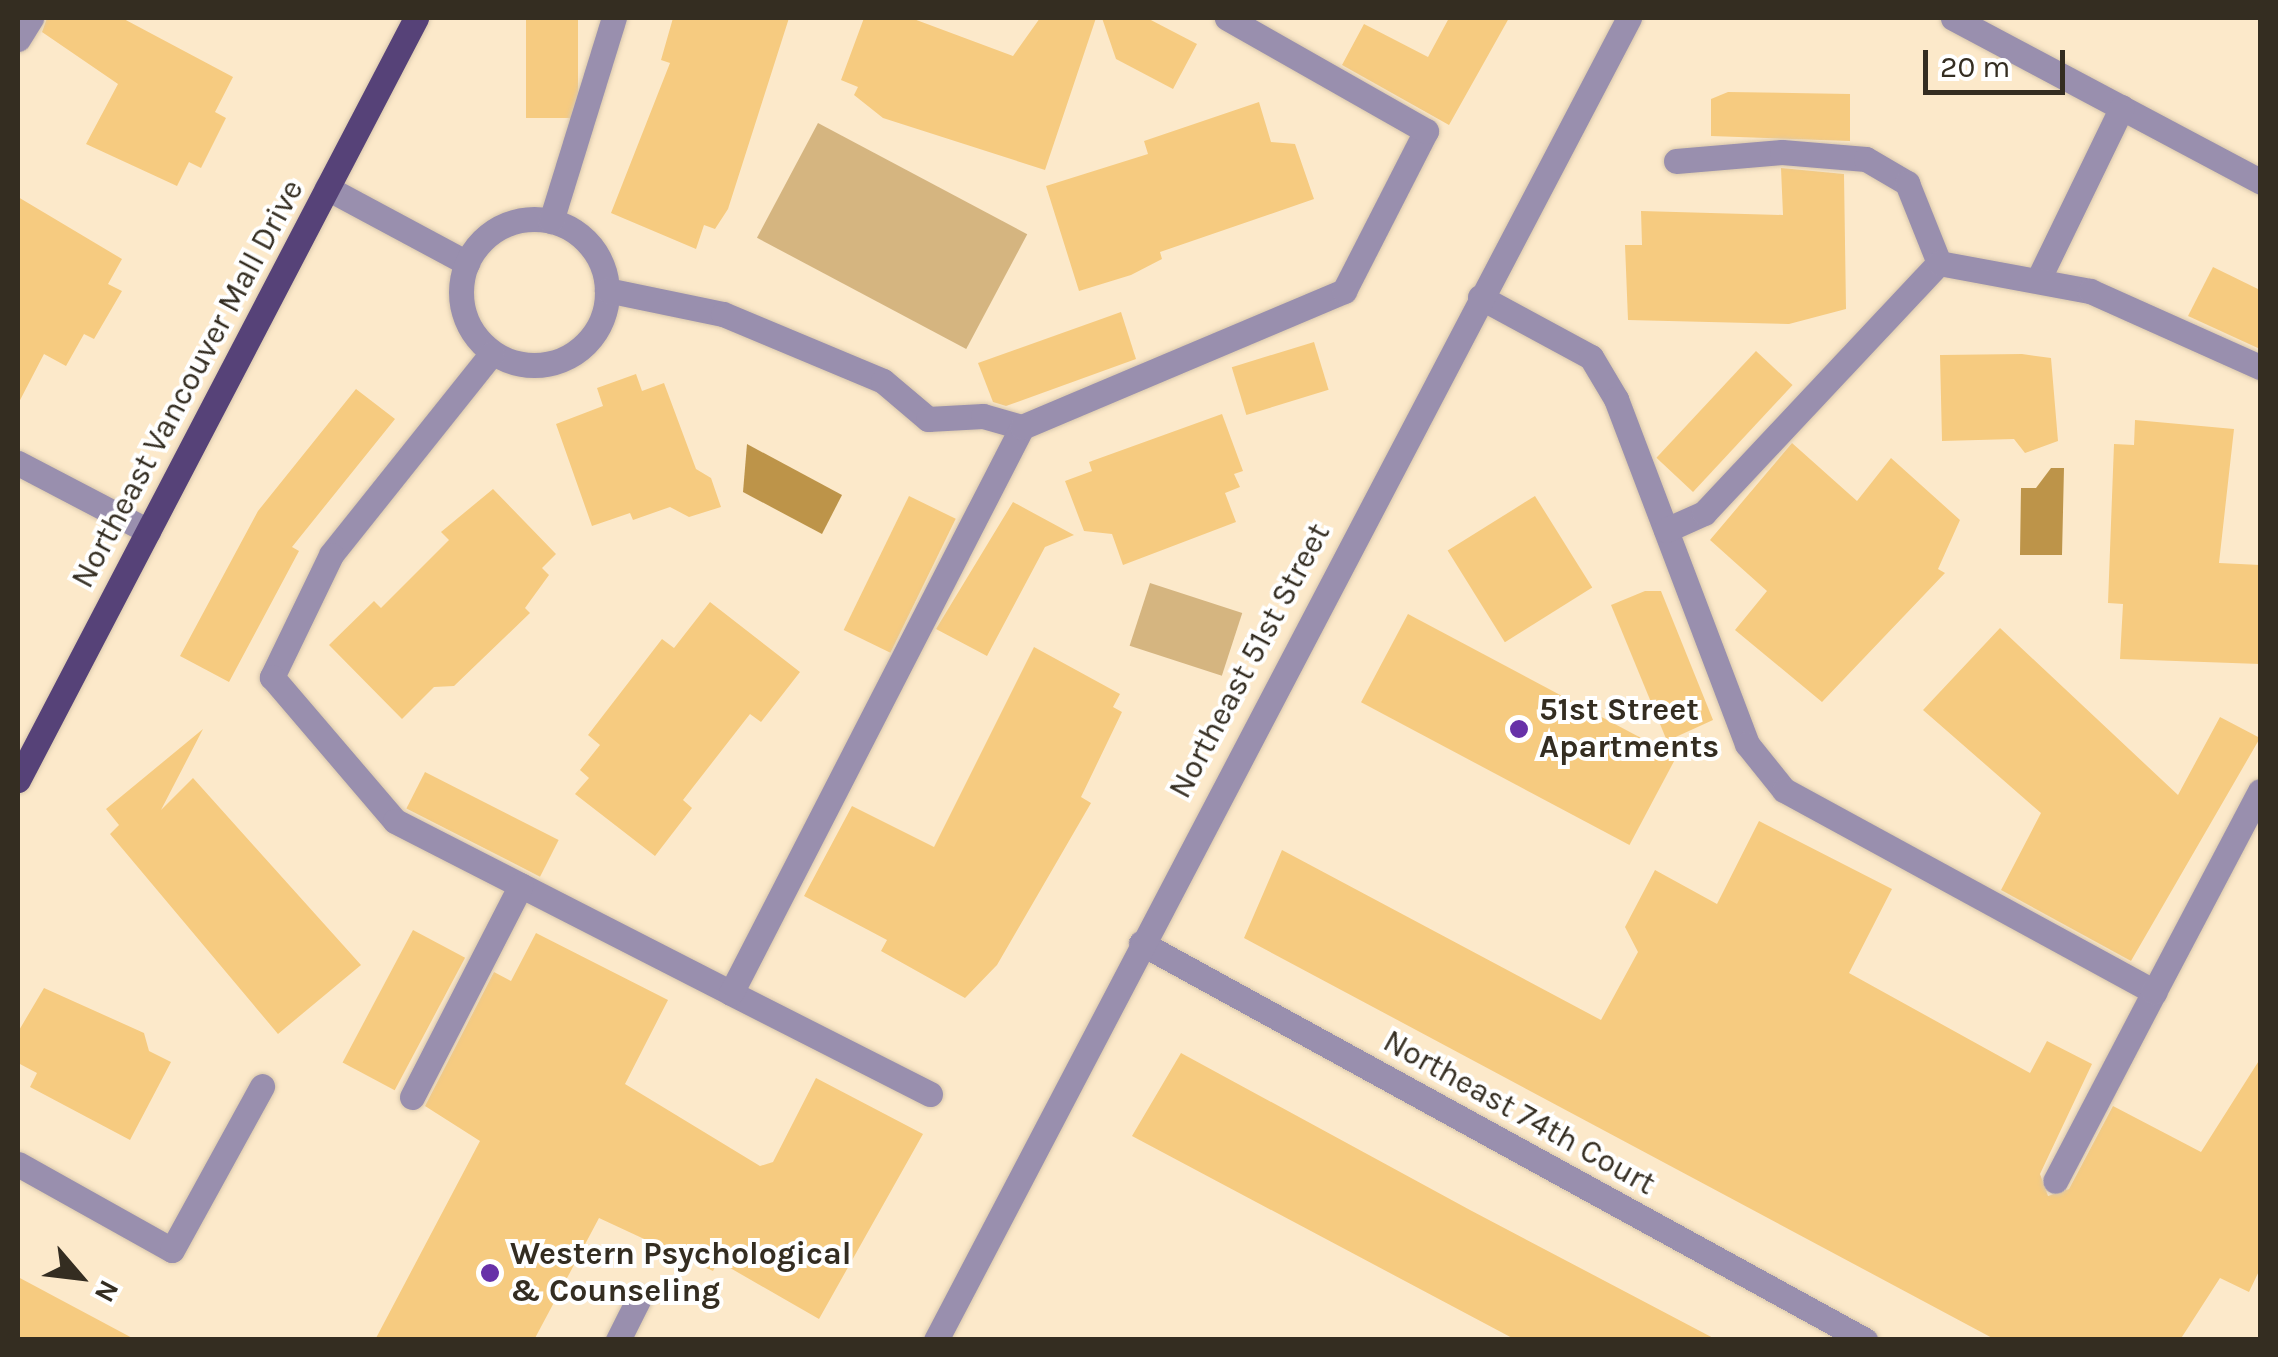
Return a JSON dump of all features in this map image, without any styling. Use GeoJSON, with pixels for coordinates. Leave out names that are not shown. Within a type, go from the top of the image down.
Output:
{"type":"FeatureCollection","features":[{"type":"Feature","properties":{"kind":"main road","name":"Northeast Vancouver Mall Drive"},"geometry":{"type":"LineString","coordinates":[[18,780],[416,18]]}},
{"type":"Feature","properties":{"kind":"street"},"geometry":{"type":"LineString","coordinates":[[18,39],[31,18]]}},
{"type":"Feature","properties":{"kind":"street"},"geometry":{"type":"LineString","coordinates":[[552,221],[614,18]]}},
{"type":"Feature","properties":{"kind":"street"},"geometry":{"type":"LineString","coordinates":[[608,290],[722,314],[883,381],[928,419],[983,416],[1022,426],[1344,291],[1426,132],[1227,18]]}},
{"type":"Feature","properties":{"kind":"street","name":"Northeast 51st Street"},"geometry":{"type":"LineString","coordinates":[[936,1340],[1629,18]]}},
{"type":"Feature","properties":{"kind":"street"},"geometry":{"type":"LineString","coordinates":[[1952,18],[2260,182]]}},
{"type":"Feature","properties":{"kind":"street"},"geometry":{"type":"LineString","coordinates":[[2038,280],[2122,107]]}},
{"type":"Feature","properties":{"kind":"street"},"geometry":{"type":"LineString","coordinates":[[1676,161],[1782,152],[1866,159],[1906,184],[1939,263]]}},
{"type":"Feature","properties":{"kind":"street"},"geometry":{"type":"LineString","coordinates":[[327,188],[467,263]]}},
{"type":"Feature","properties":{"kind":"street"},"geometry":{"type":"LineString","coordinates":[[552,221],[592,247],[608,290],[600,326],[567,358],[531,366],[492,352],[463,312],[467,263],[501,226],[552,221]]}},
{"type":"Feature","properties":{"kind":"street"},"geometry":{"type":"LineString","coordinates":[[1666,530],[1704,513],[1939,263]]}},
{"type":"Feature","properties":{"kind":"street"},"geometry":{"type":"LineString","coordinates":[[1939,263],[2090,291],[2260,367]]}},
{"type":"Feature","properties":{"kind":"street"},"geometry":{"type":"LineString","coordinates":[[1480,297],[1591,357],[1666,530],[1747,744],[1784,790],[2154,992]]}},
{"type":"Feature","properties":{"kind":"street"},"geometry":{"type":"LineString","coordinates":[[492,352],[330,555],[272,677],[395,821],[930,1094]]}},
{"type":"Feature","properties":{"kind":"street"},"geometry":{"type":"LineString","coordinates":[[730,993],[1022,426]]}},
{"type":"Feature","properties":{"kind":"street"},"geometry":{"type":"LineString","coordinates":[[18,464],[148,531]]}},
{"type":"Feature","properties":{"kind":"street"},"geometry":{"type":"LineString","coordinates":[[2055,1181],[2256,808]]}},
{"type":"Feature","properties":{"kind":"street"},"geometry":{"type":"LineString","coordinates":[[412,1097],[520,885]]}},
{"type":"Feature","properties":{"kind":"street","name":"Northeast 74th Court"},"geometry":{"type":"LineString","coordinates":[[1142,943],[1865,1340]]}},
{"type":"Feature","properties":{"kind":"street"},"geometry":{"type":"LineString","coordinates":[[18,1164],[172,1250],[262,1086]]}},
{"type":"Feature","properties":{"kind":"street"},"geometry":{"type":"LineString","coordinates":[[618,1340],[639,1298]]}},
{"type":"Feature","properties":{"kind":"shaded area"},"geometry":{"type":"Polygon","coordinates":[[[818,123],[1027,234],[966,349],[757,238],[818,123]]]}},
{"type":"Feature","properties":{"kind":"shaded area"},"geometry":{"type":"Polygon","coordinates":[[[747,444],[842,495],[822,534],[743,492],[747,444]]]}},
{"type":"Feature","properties":{"kind":"shaded area"},"geometry":{"type":"Polygon","coordinates":[[[2051,468],[2064,468],[2062,555],[2020,555],[2021,488],[2036,488],[2051,468]]]}},
{"type":"Feature","properties":{"kind":"shaded area"},"geometry":{"type":"Polygon","coordinates":[[[1150,583],[1242,613],[1222,676],[1130,646],[1150,583]]]}},
{"type":"Feature","properties":{"kind":"building"},"geometry":{"type":"Polygon","coordinates":[[[47,18],[122,18],[233,77],[215,112],[226,118],[201,168],[189,162],[177,186],[86,144],[118,84],[42,32],[47,18]]]}},
{"type":"Feature","properties":{"kind":"building"},"geometry":{"type":"Polygon","coordinates":[[[526,18],[578,18],[578,118],[526,118],[526,18]]]}},
{"type":"Feature","properties":{"kind":"building"},"geometry":{"type":"Polygon","coordinates":[[[673,18],[789,18],[728,209],[715,229],[704,225],[696,249],[611,213],[670,63],[661,60],[673,18]]]}},
{"type":"Feature","properties":{"kind":"building"},"geometry":{"type":"Polygon","coordinates":[[[864,18],[911,18],[1013,56],[1040,18],[1096,18],[1045,170],[883,118],[854,95],[858,87],[841,80],[864,18]]]}},
{"type":"Feature","properties":{"kind":"building"},"geometry":{"type":"Polygon","coordinates":[[[1102,18],[1147,18],[1197,44],[1173,89],[1116,59],[1102,18]]]}},
{"type":"Feature","properties":{"kind":"building"},"geometry":{"type":"Polygon","coordinates":[[[1449,18],[1509,18],[1449,125],[1342,65],[1364,24],[1428,57],[1449,18]]]}},
{"type":"Feature","properties":{"kind":"building"},"geometry":{"type":"Polygon","coordinates":[[[1728,92],[1850,94],[1850,141],[1711,136],[1711,99],[1728,92]]]}},
{"type":"Feature","properties":{"kind":"building"},"geometry":{"type":"Polygon","coordinates":[[[1259,102],[1271,142],[1295,144],[1314,199],[1160,252],[1162,259],[1131,275],[1079,291],[1046,186],[1148,154],[1144,141],[1259,102]]]}},
{"type":"Feature","properties":{"kind":"building"},"geometry":{"type":"Polygon","coordinates":[[[1781,168],[1844,174],[1846,309],[1789,324],[1628,320],[1625,245],[1642,245],[1641,211],[1783,215],[1781,168]]]}},
{"type":"Feature","properties":{"kind":"building"},"geometry":{"type":"Polygon","coordinates":[[[18,197],[122,259],[108,284],[122,291],[94,339],[84,334],[66,366],[44,354],[18,404],[18,197]]]}},
{"type":"Feature","properties":{"kind":"building"},"geometry":{"type":"Polygon","coordinates":[[[2213,267],[2260,290],[2260,349],[2188,316],[2213,267]]]}},
{"type":"Feature","properties":{"kind":"building"},"geometry":{"type":"Polygon","coordinates":[[[1121,312],[1136,359],[1006,406],[993,402],[978,363],[1121,312]]]}},
{"type":"Feature","properties":{"kind":"building"},"geometry":{"type":"Polygon","coordinates":[[[1314,342],[1329,390],[1246,415],[1232,367],[1314,342]]]}},
{"type":"Feature","properties":{"kind":"building"},"geometry":{"type":"Polygon","coordinates":[[[1756,351],[1793,385],[1693,492],[1656,458],[1756,351]]]}},
{"type":"Feature","properties":{"kind":"building"},"geometry":{"type":"Polygon","coordinates":[[[2022,354],[2051,358],[2058,441],[2025,453],[2014,439],[1942,441],[1940,355],[2022,354]]]}},
{"type":"Feature","properties":{"kind":"building"},"geometry":{"type":"Polygon","coordinates":[[[636,374],[642,391],[664,383],[696,469],[711,478],[721,507],[689,517],[670,507],[633,520],[630,513],[592,526],[556,424],[603,406],[597,388],[636,374]]]}},
{"type":"Feature","properties":{"kind":"building"},"geometry":{"type":"Polygon","coordinates":[[[356,389],[395,419],[292,547],[299,551],[229,682],[180,656],[258,511],[356,389]]]}},
{"type":"Feature","properties":{"kind":"building"},"geometry":{"type":"Polygon","coordinates":[[[1222,414],[1243,471],[1234,474],[1240,487],[1225,493],[1236,522],[1123,565],[1112,534],[1084,531],[1065,481],[1092,471],[1089,462],[1222,414]]]}},
{"type":"Feature","properties":{"kind":"building"},"geometry":{"type":"Polygon","coordinates":[[[2135,420],[2234,429],[2219,563],[2260,565],[2260,664],[2120,659],[2123,604],[2108,603],[2114,444],[2134,445],[2135,420]]]}},
{"type":"Feature","properties":{"kind":"building"},"geometry":{"type":"Polygon","coordinates":[[[1792,443],[1857,501],[1891,458],[1960,520],[1938,569],[1945,573],[1822,702],[1735,630],[1767,591],[1710,540],[1792,443]]]}},
{"type":"Feature","properties":{"kind":"building"},"geometry":{"type":"Polygon","coordinates":[[[493,489],[556,554],[542,568],[549,575],[525,608],[530,613],[454,686],[434,687],[402,719],[329,645],[374,601],[381,608],[449,540],[441,532],[493,489]]]}},
{"type":"Feature","properties":{"kind":"building"},"geometry":{"type":"Polygon","coordinates":[[[909,496],[956,519],[890,653],[844,630],[909,496]]]}},
{"type":"Feature","properties":{"kind":"building"},"geometry":{"type":"Polygon","coordinates":[[[1535,496],[1592,588],[1505,642],[1448,551],[1535,496]]]}},
{"type":"Feature","properties":{"kind":"building"},"geometry":{"type":"Polygon","coordinates":[[[1013,502],[1074,535],[1045,547],[987,656],[936,629],[1013,502]]]}},
{"type":"Feature","properties":{"kind":"building"},"geometry":{"type":"Polygon","coordinates":[[[1645,591],[1661,591],[1713,720],[1667,741],[1611,605],[1645,591]]]}},
{"type":"Feature","properties":{"kind":"building"},"geometry":{"type":"Polygon","coordinates":[[[710,602],[800,672],[761,722],[750,714],[683,800],[692,808],[655,856],[575,794],[589,778],[580,770],[600,745],[588,735],[662,639],[674,648],[710,602]]]}},
{"type":"Feature","properties":{"kind":"building","name":"51st Street Apartments"},"geometry":{"type":"Polygon","coordinates":[[[1408,614],[1676,757],[1629,845],[1361,702],[1408,614]]]}},
{"type":"Feature","properties":{"kind":"building"},"geometry":{"type":"Polygon","coordinates":[[[2000,628],[2178,795],[2220,717],[2260,738],[2131,961],[2001,890],[2041,813],[1923,710],[2000,628]]]}},
{"type":"Feature","properties":{"kind":"building"},"geometry":{"type":"Polygon","coordinates":[[[1034,647],[1120,694],[1113,707],[1122,712],[1081,797],[1091,803],[997,965],[965,998],[881,951],[887,940],[804,896],[852,806],[934,847],[1034,647]]]}},
{"type":"Feature","properties":{"kind":"building"},"geometry":{"type":"Polygon","coordinates":[[[203,729],[161,810],[193,778],[361,965],[278,1034],[110,834],[119,825],[106,809],[203,729]]]}},
{"type":"Feature","properties":{"kind":"building"},"geometry":{"type":"Polygon","coordinates":[[[425,772],[559,840],[540,877],[406,809],[425,772]]]}},
{"type":"Feature","properties":{"kind":"building"},"geometry":{"type":"Polygon","coordinates":[[[1759,821],[1892,889],[1849,973],[2030,1073],[2047,1041],[2092,1064],[2040,1174],[2048,1196],[2069,1189],[2113,1106],[2201,1152],[2260,1059],[2260,1269],[2249,1292],[2220,1278],[2180,1340],[1996,1340],[1244,938],[1282,850],[1601,1020],[1638,952],[1625,927],[1655,870],[1717,904],[1759,821]]]}},
{"type":"Feature","properties":{"kind":"building"},"geometry":{"type":"Polygon","coordinates":[[[413,930],[465,958],[395,1090],[343,1062],[413,930]]]}},
{"type":"Feature","properties":{"kind":"building"},"geometry":{"type":"Polygon","coordinates":[[[536,933],[668,1000],[625,1084],[760,1166],[773,1162],[816,1078],[923,1134],[819,1319],[718,1261],[713,1271],[599,1218],[534,1340],[375,1340],[480,1141],[425,1106],[494,972],[511,981],[536,933]]]}},
{"type":"Feature","properties":{"kind":"building"},"geometry":{"type":"Polygon","coordinates":[[[44,988],[144,1033],[149,1051],[171,1062],[130,1140],[30,1087],[37,1073],[18,1063],[18,1032],[44,988]]]}},
{"type":"Feature","properties":{"kind":"building"},"geometry":{"type":"Polygon","coordinates":[[[1181,1053],[1717,1340],[1516,1340],[1132,1136],[1181,1053]]]}},
{"type":"Feature","properties":{"kind":"building"},"geometry":{"type":"Polygon","coordinates":[[[18,1277],[136,1340],[18,1340],[18,1277]]]}},
{"type":"Feature","properties":{"kind":"place","name":"51st Street Apartments"},"geometry":{"type":"Point","coordinates":[1519,729]}},
{"type":"Feature","properties":{"kind":"place","name":"Western Psychological & Counseling"},"geometry":{"type":"Point","coordinates":[490,1273]}}]}
